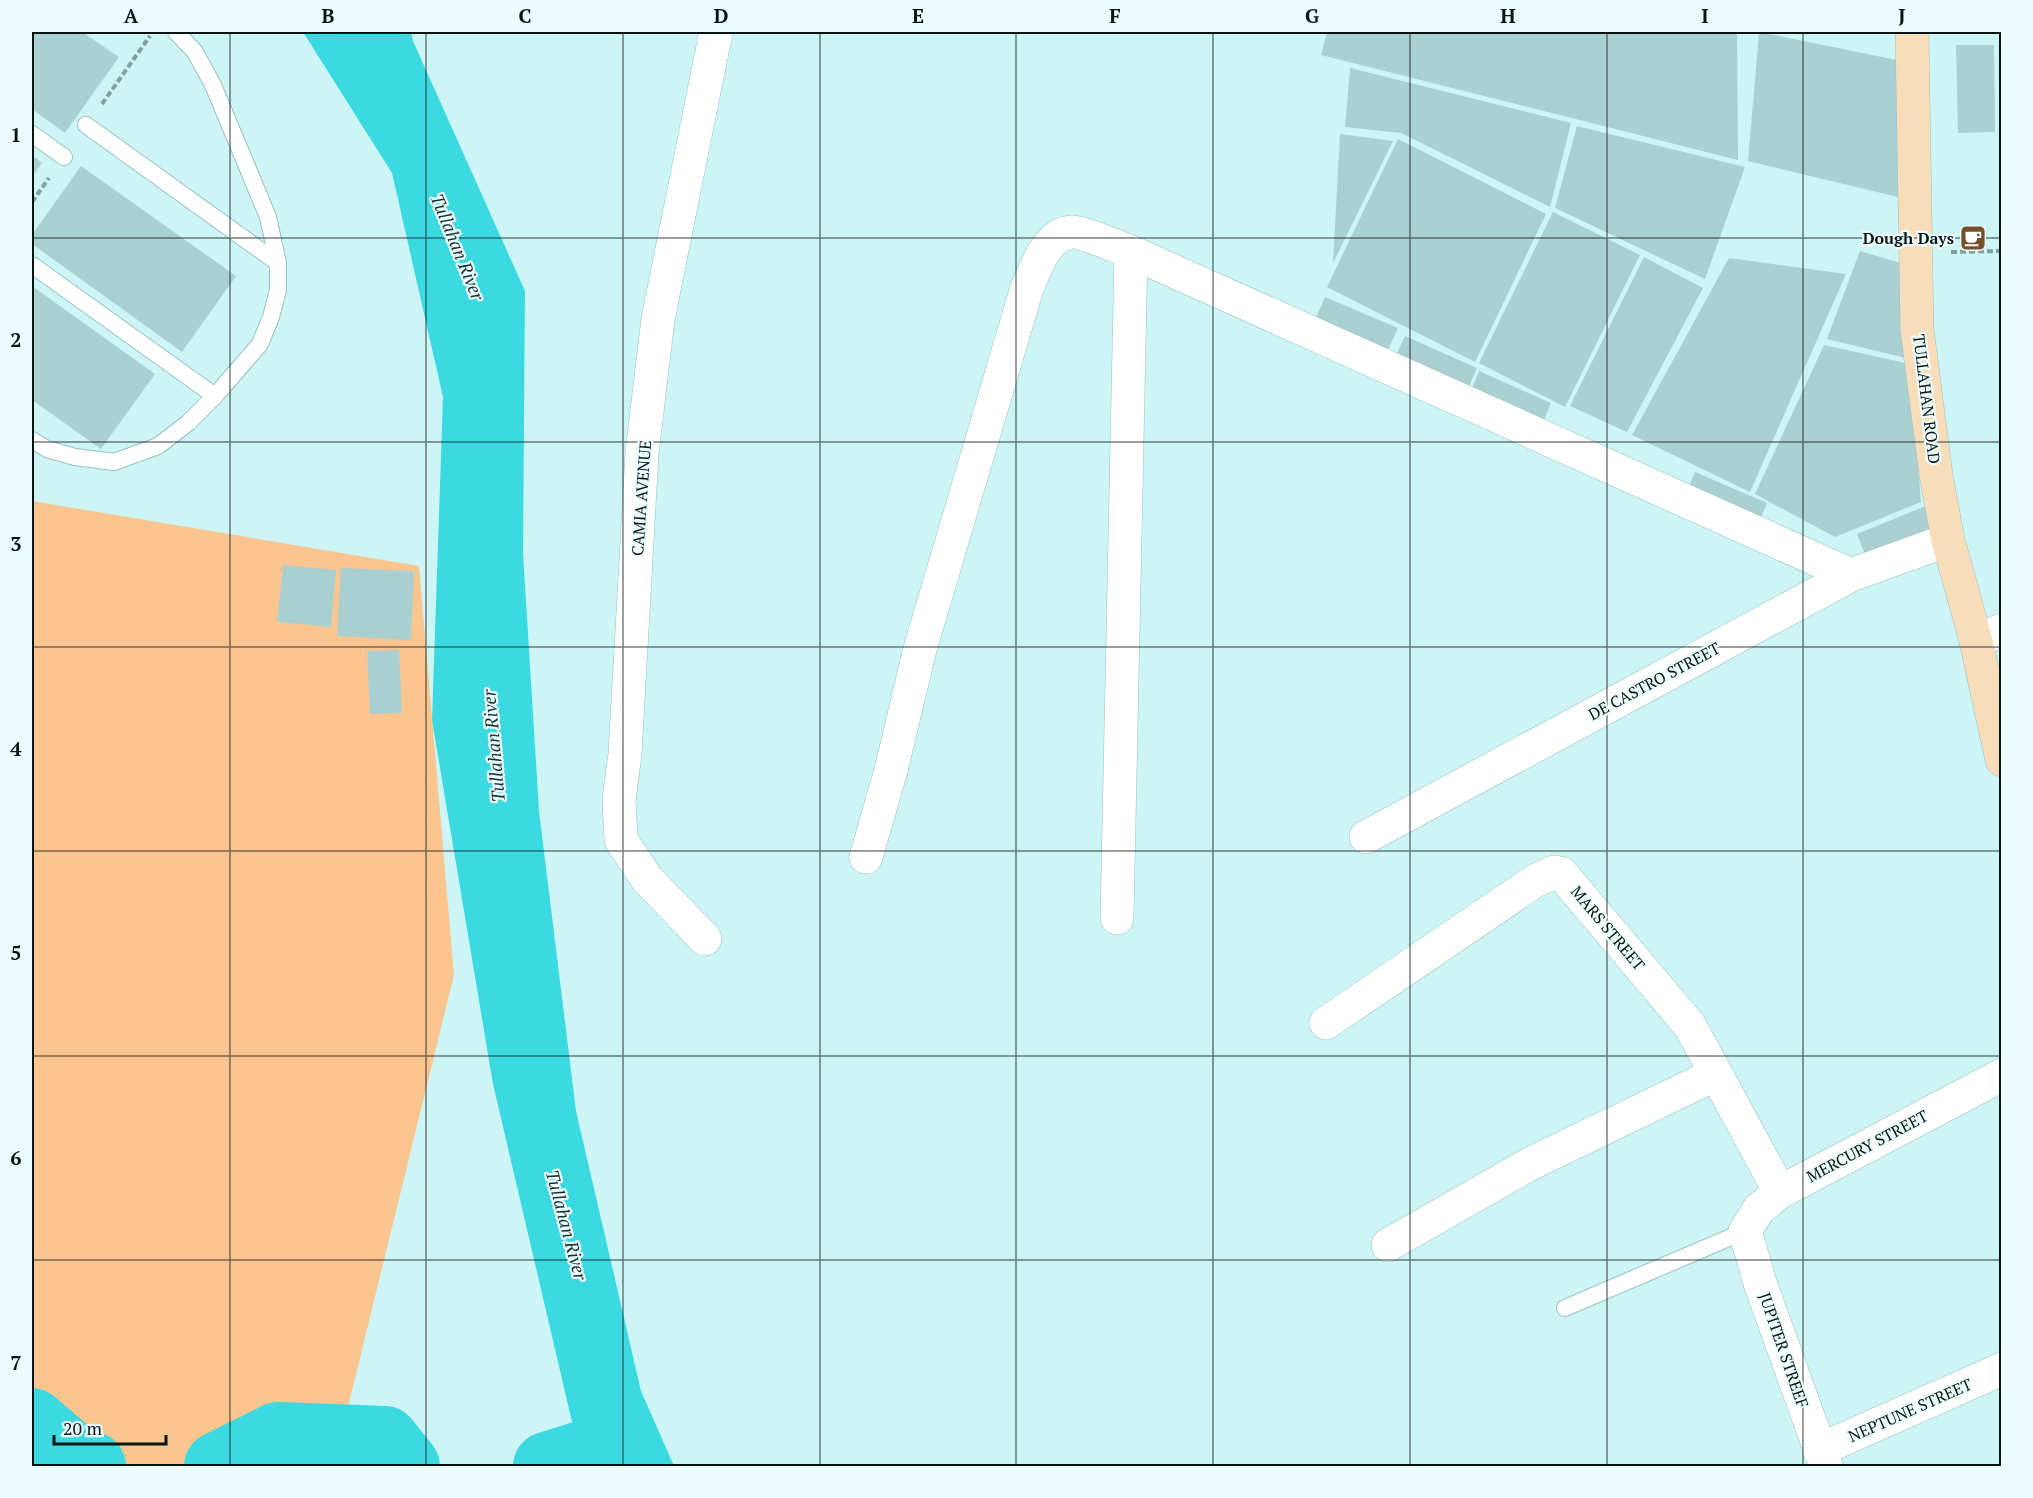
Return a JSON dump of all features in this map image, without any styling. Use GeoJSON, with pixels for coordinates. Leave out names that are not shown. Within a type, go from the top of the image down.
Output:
{"type":"FeatureCollection","features":[{"type":"Feature","properties":{"kind":"main road","name":"TULLAHAN ROAD"},"geometry":{"type":"LineString","coordinates":[[1912,32],[1917,329],[1936,475],[1948,540],[1989,636],[2001,760]]}},
{"type":"Feature","properties":{"kind":"street","name":"CAMIA AVENUE"},"geometry":{"type":"LineString","coordinates":[[705,939],[647,879],[621,840],[619,800],[625,754],[642,453],[658,319],[716,32]]}},
{"type":"Feature","properties":{"kind":"street"},"geometry":{"type":"LineString","coordinates":[[866,857],[891,770],[920,650],[1027,288],[1041,256],[1056,238],[1073,231],[1131,252],[1851,575]]}},
{"type":"Feature","properties":{"kind":"street"},"geometry":{"type":"LineString","coordinates":[[1117,918],[1131,252]]}},
{"type":"Feature","properties":{"kind":"street","name":"DE CASTRO STREET"},"geometry":{"type":"LineString","coordinates":[[1366,837],[1851,575],[1948,540]]}},
{"type":"Feature","properties":{"kind":"street","name":"MARS STREET"},"geometry":{"type":"LineString","coordinates":[[1326,1023],[1535,881],[1554,872],[1561,873],[1690,1026],[1780,1192]]}},
{"type":"Feature","properties":{"kind":"street"},"geometry":{"type":"LineString","coordinates":[[1388,1245],[1528,1165],[1716,1074]]}},
{"type":"Feature","properties":{"kind":"street","name":"MERCURY STREET"},"geometry":{"type":"LineString","coordinates":[[1745,1231],[1759,1209],[1780,1192],[2001,1075]]}},
{"type":"Feature","properties":{"kind":"street","name":"JUPITER STREEF"},"geometry":{"type":"LineString","coordinates":[[1745,1231],[1761,1286],[1822,1458]]}},
{"type":"Feature","properties":{"kind":"street","name":"NEPTUNE STREET"},"geometry":{"type":"LineString","coordinates":[[1822,1458],[2001,1369]]}},
{"type":"Feature","properties":{"kind":"lane"},"geometry":{"type":"LineString","coordinates":[[32,440],[47,449],[75,457],[114,462],[158,446],[188,423],[215,396],[260,344],[271,317],[278,290],[278,263],[268,217],[213,85],[195,52],[176,32]]}},
{"type":"Feature","properties":{"kind":"lane"},"geometry":{"type":"LineString","coordinates":[[86,126],[278,263]]}},
{"type":"Feature","properties":{"kind":"lane"},"geometry":{"type":"LineString","coordinates":[[32,134],[64,157]]}},
{"type":"Feature","properties":{"kind":"lane"},"geometry":{"type":"LineString","coordinates":[[32,265],[215,396]]}},
{"type":"Feature","properties":{"kind":"lane"},"geometry":{"type":"LineString","coordinates":[[1565,1308],[1745,1231]]}},
{"type":"Feature","properties":{"kind":"path"},"geometry":{"type":"LineString","coordinates":[[1916,252],[2001,251]]}},
{"type":"Feature","properties":{"kind":"shaded area"},"geometry":{"type":"Polygon","coordinates":[[[32,501],[419,566],[454,975],[345,1419],[267,1427],[196,1466],[124,1466],[39,1416],[32,1402],[32,501]]]}},
{"type":"Feature","properties":{"kind":"shaded area"},"geometry":{"type":"Polygon","coordinates":[[[301,1456],[298,1466],[266,1466],[301,1456]]]}},
{"type":"Feature","properties":{"kind":"water","name":"Tullahan River"},"geometry":{"type":"Polygon","coordinates":[[[303,32],[411,32],[525,291],[523,553],[539,811],[576,1111],[641,1391],[674,1466],[584,1466],[580,1456],[493,1084],[432,720],[443,397],[392,173],[303,32]]]}},
{"type":"Feature","properties":{"kind":"building"},"geometry":{"type":"Polygon","coordinates":[[[32,32],[82,32],[119,57],[65,133],[32,109],[32,32]]]}},
{"type":"Feature","properties":{"kind":"building"},"geometry":{"type":"Polygon","coordinates":[[[1327,32],[1737,32],[1738,160],[1321,55],[1327,32]]]}},
{"type":"Feature","properties":{"kind":"building"},"geometry":{"type":"Polygon","coordinates":[[[1759,32],[1916,64],[1906,199],[1748,161],[1759,32]]]}},
{"type":"Feature","properties":{"kind":"building"},"geometry":{"type":"Polygon","coordinates":[[[1956,45],[1994,45],[1995,132],[1958,133],[1956,45]]]}},
{"type":"Feature","properties":{"kind":"building"},"geometry":{"type":"Polygon","coordinates":[[[1350,68],[1571,123],[1550,207],[1401,133],[1345,127],[1350,68]]]}},
{"type":"Feature","properties":{"kind":"building"},"geometry":{"type":"Polygon","coordinates":[[[1577,126],[1745,167],[1705,279],[1555,208],[1577,126]]]}},
{"type":"Feature","properties":{"kind":"building"},"geometry":{"type":"Polygon","coordinates":[[[1340,134],[1393,141],[1333,263],[1340,134]]]}},
{"type":"Feature","properties":{"kind":"building"},"geometry":{"type":"Polygon","coordinates":[[[1398,139],[1546,214],[1475,362],[1327,287],[1398,139]]]}},
{"type":"Feature","properties":{"kind":"building"},"geometry":{"type":"Polygon","coordinates":[[[32,155],[42,163],[32,177],[32,155]]]}},
{"type":"Feature","properties":{"kind":"building"},"geometry":{"type":"Polygon","coordinates":[[[81,166],[236,276],[182,352],[32,244],[32,235],[81,166]]]}},
{"type":"Feature","properties":{"kind":"building"},"geometry":{"type":"Polygon","coordinates":[[[1553,212],[1640,255],[1565,407],[1479,363],[1553,212]]]}},
{"type":"Feature","properties":{"kind":"building"},"geometry":{"type":"Polygon","coordinates":[[[1860,251],[1904,264],[1906,358],[1827,339],[1860,251]]]}},
{"type":"Feature","properties":{"kind":"building"},"geometry":{"type":"Polygon","coordinates":[[[1644,257],[1703,288],[1627,432],[1570,406],[1644,257]]]}},
{"type":"Feature","properties":{"kind":"building"},"geometry":{"type":"Polygon","coordinates":[[[1729,258],[1846,274],[1750,492],[1632,435],[1729,258]]]}},
{"type":"Feature","properties":{"kind":"building"},"geometry":{"type":"Polygon","coordinates":[[[32,286],[155,374],[101,449],[32,400],[32,286]]]}},
{"type":"Feature","properties":{"kind":"building"},"geometry":{"type":"Polygon","coordinates":[[[1325,297],[1398,328],[1387,352],[1315,320],[1325,297]]]}},
{"type":"Feature","properties":{"kind":"building"},"geometry":{"type":"Polygon","coordinates":[[[1405,336],[1477,368],[1467,391],[1394,360],[1405,336]]]}},
{"type":"Feature","properties":{"kind":"building"},"geometry":{"type":"Polygon","coordinates":[[[1824,345],[1910,364],[1921,502],[1835,537],[1755,494],[1824,345]]]}},
{"type":"Feature","properties":{"kind":"building"},"geometry":{"type":"Polygon","coordinates":[[[1479,371],[1551,403],[1541,427],[1469,395],[1479,371]]]}},
{"type":"Feature","properties":{"kind":"building"},"geometry":{"type":"Polygon","coordinates":[[[1695,472],[1767,503],[1757,527],[1685,496],[1695,472]]]}},
{"type":"Feature","properties":{"kind":"building"},"geometry":{"type":"Polygon","coordinates":[[[1928,505],[1934,529],[1866,557],[1857,534],[1928,505]]]}},
{"type":"Feature","properties":{"kind":"building"},"geometry":{"type":"Polygon","coordinates":[[[283,565],[336,570],[331,627],[277,622],[283,565]]]}},
{"type":"Feature","properties":{"kind":"building"},"geometry":{"type":"Polygon","coordinates":[[[341,568],[414,571],[411,640],[337,636],[341,568]]]}},
{"type":"Feature","properties":{"kind":"building"},"geometry":{"type":"Polygon","coordinates":[[[399,650],[402,713],[370,714],[367,651],[399,650]]]}},
{"type":"Feature","properties":{"kind":"waterway"},"geometry":{"type":"LineString","coordinates":[[32,1422],[75,1459],[92,1466]]}},
{"type":"Feature","properties":{"kind":"waterway"},"geometry":{"type":"LineString","coordinates":[[218,1466],[278,1436],[385,1440],[406,1466]]}},
{"type":"Feature","properties":{"kind":"waterway"},"geometry":{"type":"LineString","coordinates":[[547,1466],[623,1442]]}},
{"type":"Feature","properties":{"kind":"place","name":"Dough Days"},"geometry":{"type":"Point","coordinates":[1973,238]}}]}
